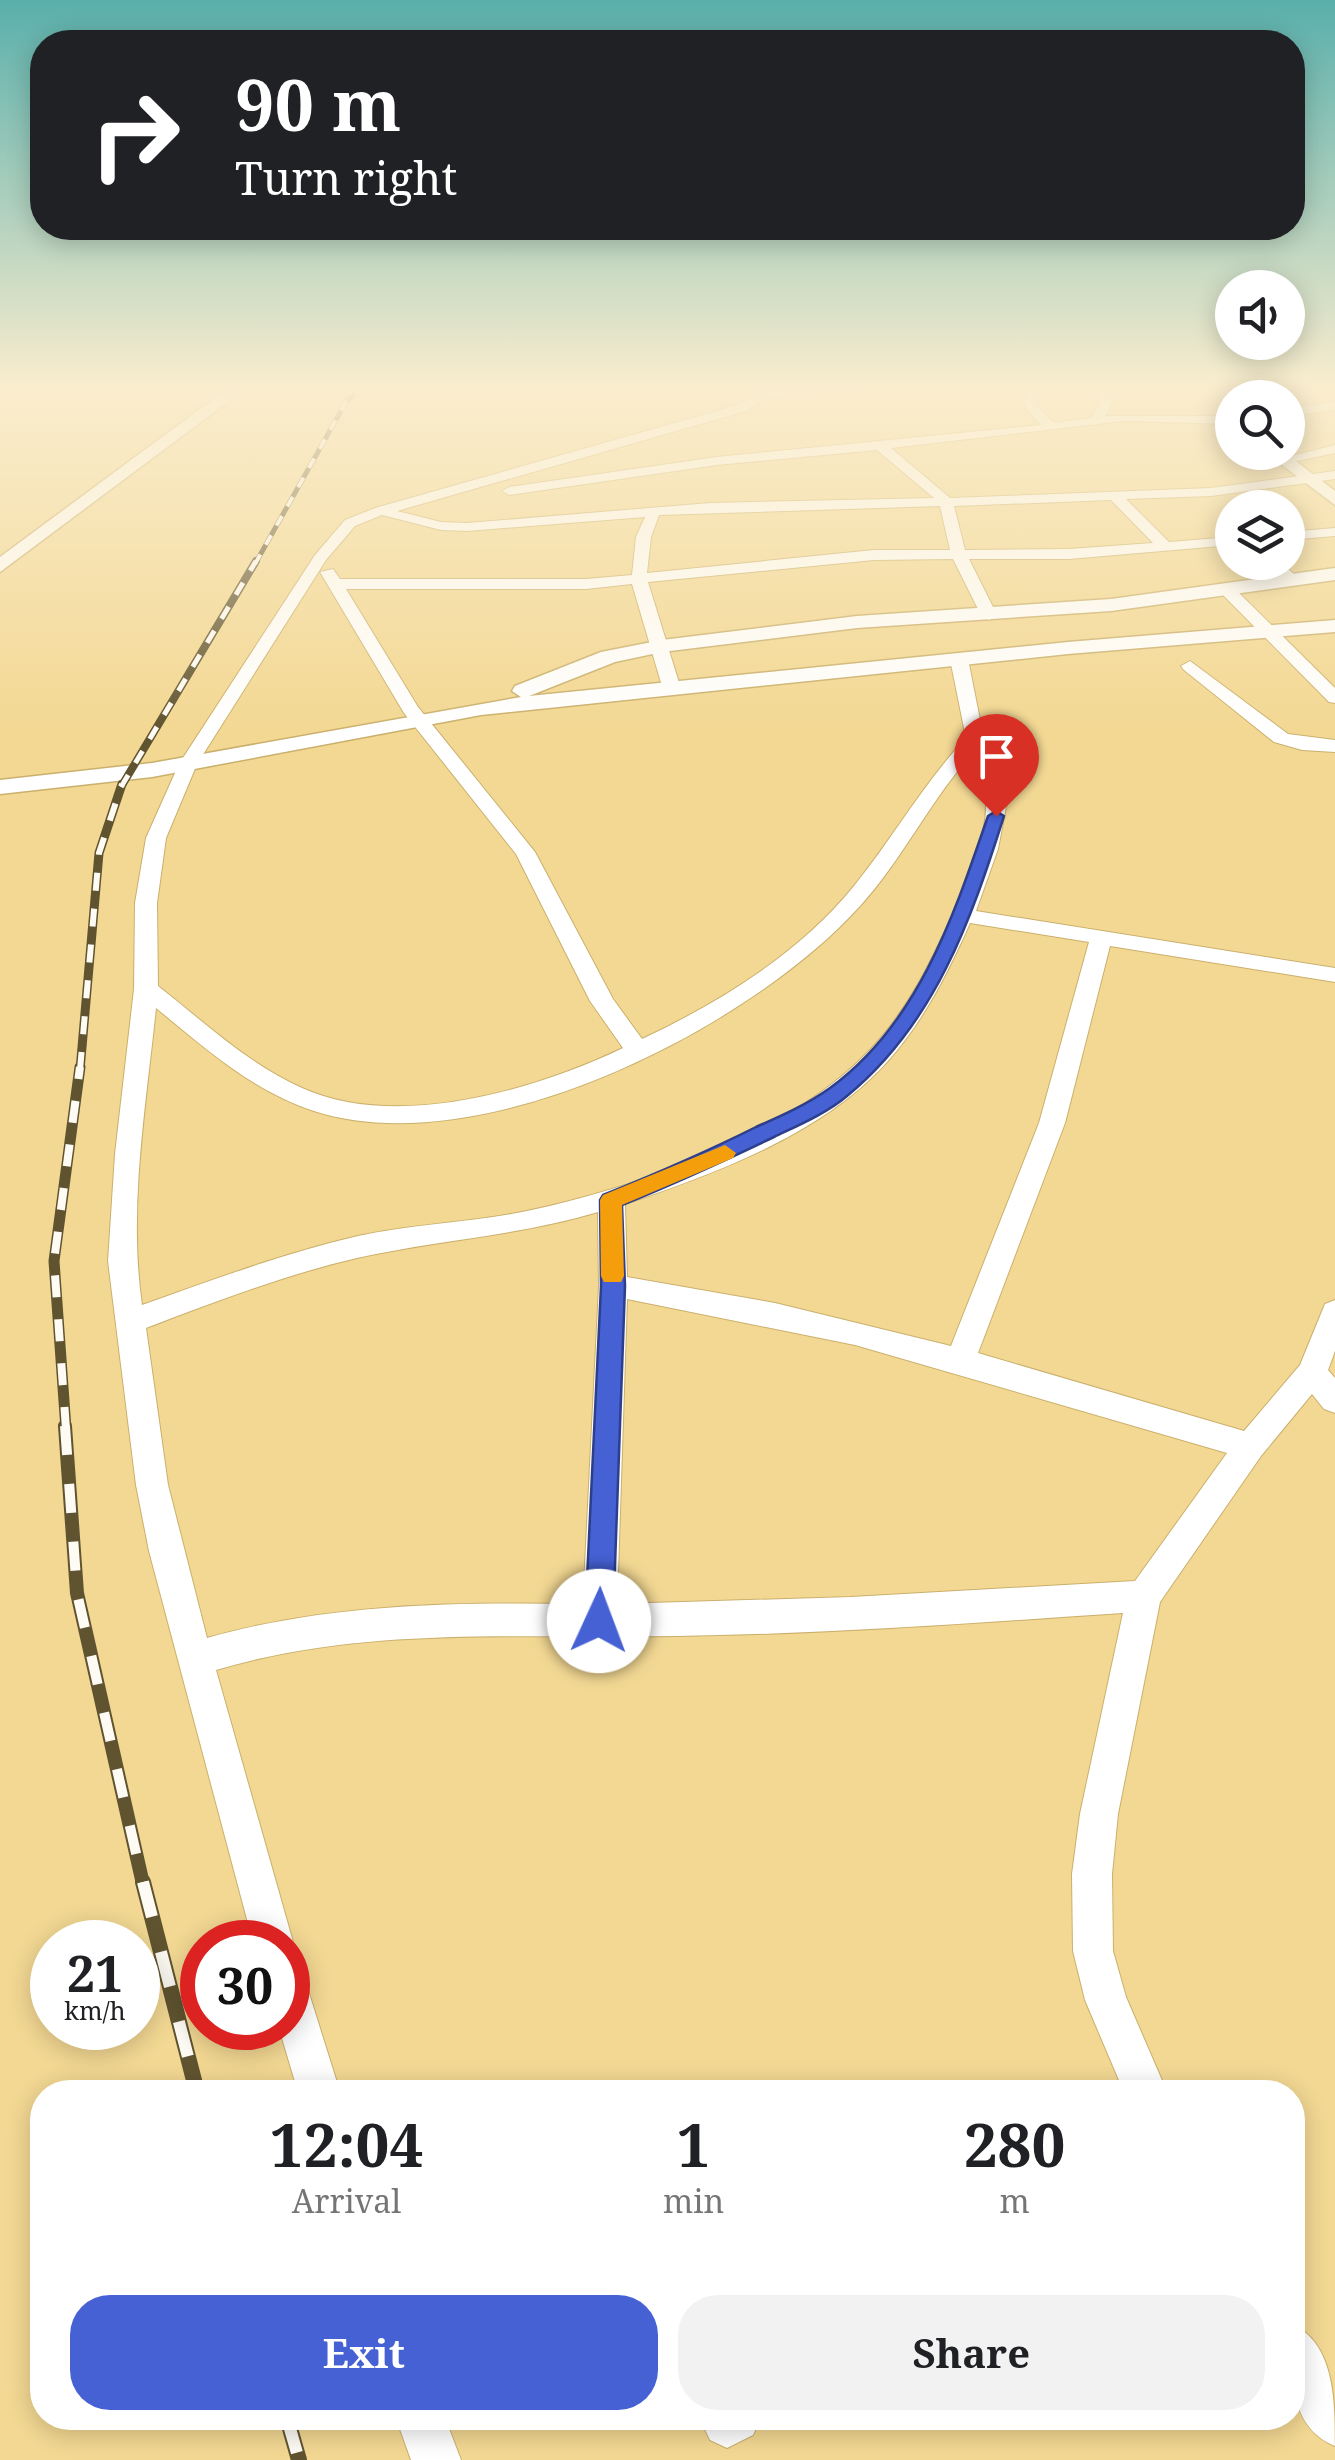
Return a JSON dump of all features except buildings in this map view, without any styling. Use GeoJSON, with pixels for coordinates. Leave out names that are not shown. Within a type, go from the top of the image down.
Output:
{"type":"FeatureCollection","features":[{"type":"Feature","properties":{"kind":"street"},"geometry":{"type":"LineString","coordinates":[[0,566],[77,501]]}},
{"type":"Feature","properties":{"kind":"street"},"geometry":{"type":"LineString","coordinates":[[0,552],[35,534],[81,501]]}},
{"type":"Feature","properties":{"kind":"street"},"geometry":{"type":"LineString","coordinates":[[267,1920],[152,1485],[128,1322],[123,1244],[146,988],[146,903],[156,838],[188,764],[320,558],[340,531],[380,511],[420,501]]}},
{"type":"Feature","properties":{"kind":"street"},"geometry":{"type":"LineString","coordinates":[[946,501],[959,555],[989,615]]}},
{"type":"Feature","properties":{"kind":"street"},"geometry":{"type":"LineString","coordinates":[[380,511],[441,526],[467,527],[654,512],[953,501]]}},
{"type":"Feature","properties":{"kind":"street"},"geometry":{"type":"LineString","coordinates":[[1120,501],[1166,547]]}},
{"type":"Feature","properties":{"kind":"street"},"geometry":{"type":"LineString","coordinates":[[654,512],[640,540],[638,580],[662,646],[671,686]]}},
{"type":"Feature","properties":{"kind":"street"},"geometry":{"type":"LineString","coordinates":[[1305,535],[1335,532]]}},
{"type":"Feature","properties":{"kind":"street"},"geometry":{"type":"LineString","coordinates":[[335,584],[540,585],[638,580],[807,560],[1069,554],[1215,543]]}},
{"type":"Feature","properties":{"kind":"street"},"geometry":{"type":"LineString","coordinates":[[320,558],[418,720],[524,852],[602,1001],[638,1053]]}},
{"type":"Feature","properties":{"kind":"street"},"geometry":{"type":"LineString","coordinates":[[1305,578],[1335,574]]}},
{"type":"Feature","properties":{"kind":"street"},"geometry":{"type":"LineString","coordinates":[[481,708],[567,672],[662,646],[857,622],[989,615],[1293,580]]}},
{"type":"Feature","properties":{"kind":"street"},"geometry":{"type":"LineString","coordinates":[[1228,590],[1335,698]]}},
{"type":"Feature","properties":{"kind":"street"},"geometry":{"type":"LineString","coordinates":[[0,786],[188,764],[481,708],[671,686],[1335,626]]}},
{"type":"Feature","properties":{"kind":"street"},"geometry":{"type":"LineString","coordinates":[[128,1322],[256,1274],[342,1251],[520,1222],[611,1200],[743,1145],[837,1094],[903,1026],[937,971],[963,915],[996,816],[999,791],[976,740],[959,659]]}},
{"type":"Feature","properties":{"kind":"street"},"geometry":{"type":"LineString","coordinates":[[1190,666],[1280,738],[1335,746]]}},
{"type":"Feature","properties":{"kind":"street"},"geometry":{"type":"LineString","coordinates":[[567,672],[566,689],[589,696]]}},
{"type":"Feature","properties":{"kind":"street"},"geometry":{"type":"LineString","coordinates":[[146,988],[262,1076],[298,1097],[342,1110],[418,1116],[469,1109],[534,1091],[638,1053],[716,1009],[792,958],[866,884],[935,785],[976,740]]}},
{"type":"Feature","properties":{"kind":"street"},"geometry":{"type":"LineString","coordinates":[[963,915],[1335,975]]}},
{"type":"Feature","properties":{"kind":"street"},"geometry":{"type":"LineString","coordinates":[[961,1358],[1052,1123],[1101,938]]}},
{"type":"Feature","properties":{"kind":"street"},"geometry":{"type":"LineString","coordinates":[[599,1621],[613,1286],[611,1200]]}},
{"type":"Feature","properties":{"kind":"street"},"geometry":{"type":"LineString","coordinates":[[613,1286],[777,1312],[961,1358],[1250,1446]]}},
{"type":"Feature","properties":{"kind":"street"},"geometry":{"type":"LineString","coordinates":[[1141,2080],[1106,2000],[1093,1950],[1092,1874],[1099,1814],[1144,1596],[1250,1446],[1312,1372],[1335,1312]]}},
{"type":"Feature","properties":{"kind":"street"},"geometry":{"type":"LineString","coordinates":[[1312,1372],[1335,1400]]}},
{"type":"Feature","properties":{"kind":"street"},"geometry":{"type":"LineString","coordinates":[[195,1658],[279,1634],[366,1623],[827,1616],[1144,1596]]}},
{"type":"Feature","properties":{"kind":"street"},"geometry":{"type":"LineString","coordinates":[[306,2050],[315,2080]]}},
{"type":"Feature","properties":{"kind":"street"},"geometry":{"type":"LineString","coordinates":[[1305,2370],[1335,2421]]}},
{"type":"Feature","properties":{"kind":"street"},"geometry":{"type":"LineString","coordinates":[[426,2430],[436,2460]]}},
{"type":"Feature","properties":{"kind":"railway"},"geometry":{"type":"LineString","coordinates":[[255,564],[291,501]]}},
{"type":"Feature","properties":{"kind":"railway"},"geometry":{"type":"LineString","coordinates":[[121,787],[256,561]]}},
{"type":"Feature","properties":{"kind":"railway"},"geometry":{"type":"LineString","coordinates":[[80,1070],[99,853],[121,787]]}},
{"type":"Feature","properties":{"kind":"railway"},"geometry":{"type":"LineString","coordinates":[[66,1429],[54,1261],[80,1067]]}},
{"type":"Feature","properties":{"kind":"railway"},"geometry":{"type":"LineString","coordinates":[[65,1426],[77,1593],[143,1884]]}},
{"type":"Feature","properties":{"kind":"railway"},"geometry":{"type":"LineString","coordinates":[[143,1882],[194,2080]]}},
{"type":"Feature","properties":{"kind":"railway"},"geometry":{"type":"LineString","coordinates":[[290,2430],[299,2460]]}},
{"type":"Feature","properties":{"kind":"slow traffic"},"geometry":{"type":"LineString","coordinates":[[613,1276],[611,1200],[725,1153]]}},
{"type":"Feature","properties":{"kind":"route"},"geometry":{"type":"LineString","coordinates":[[599,1621],[613,1286],[611,1200],[743,1145],[794,1118],[837,1094],[874,1060],[903,1026],[937,971],[963,915],[996,816]]}}]}
